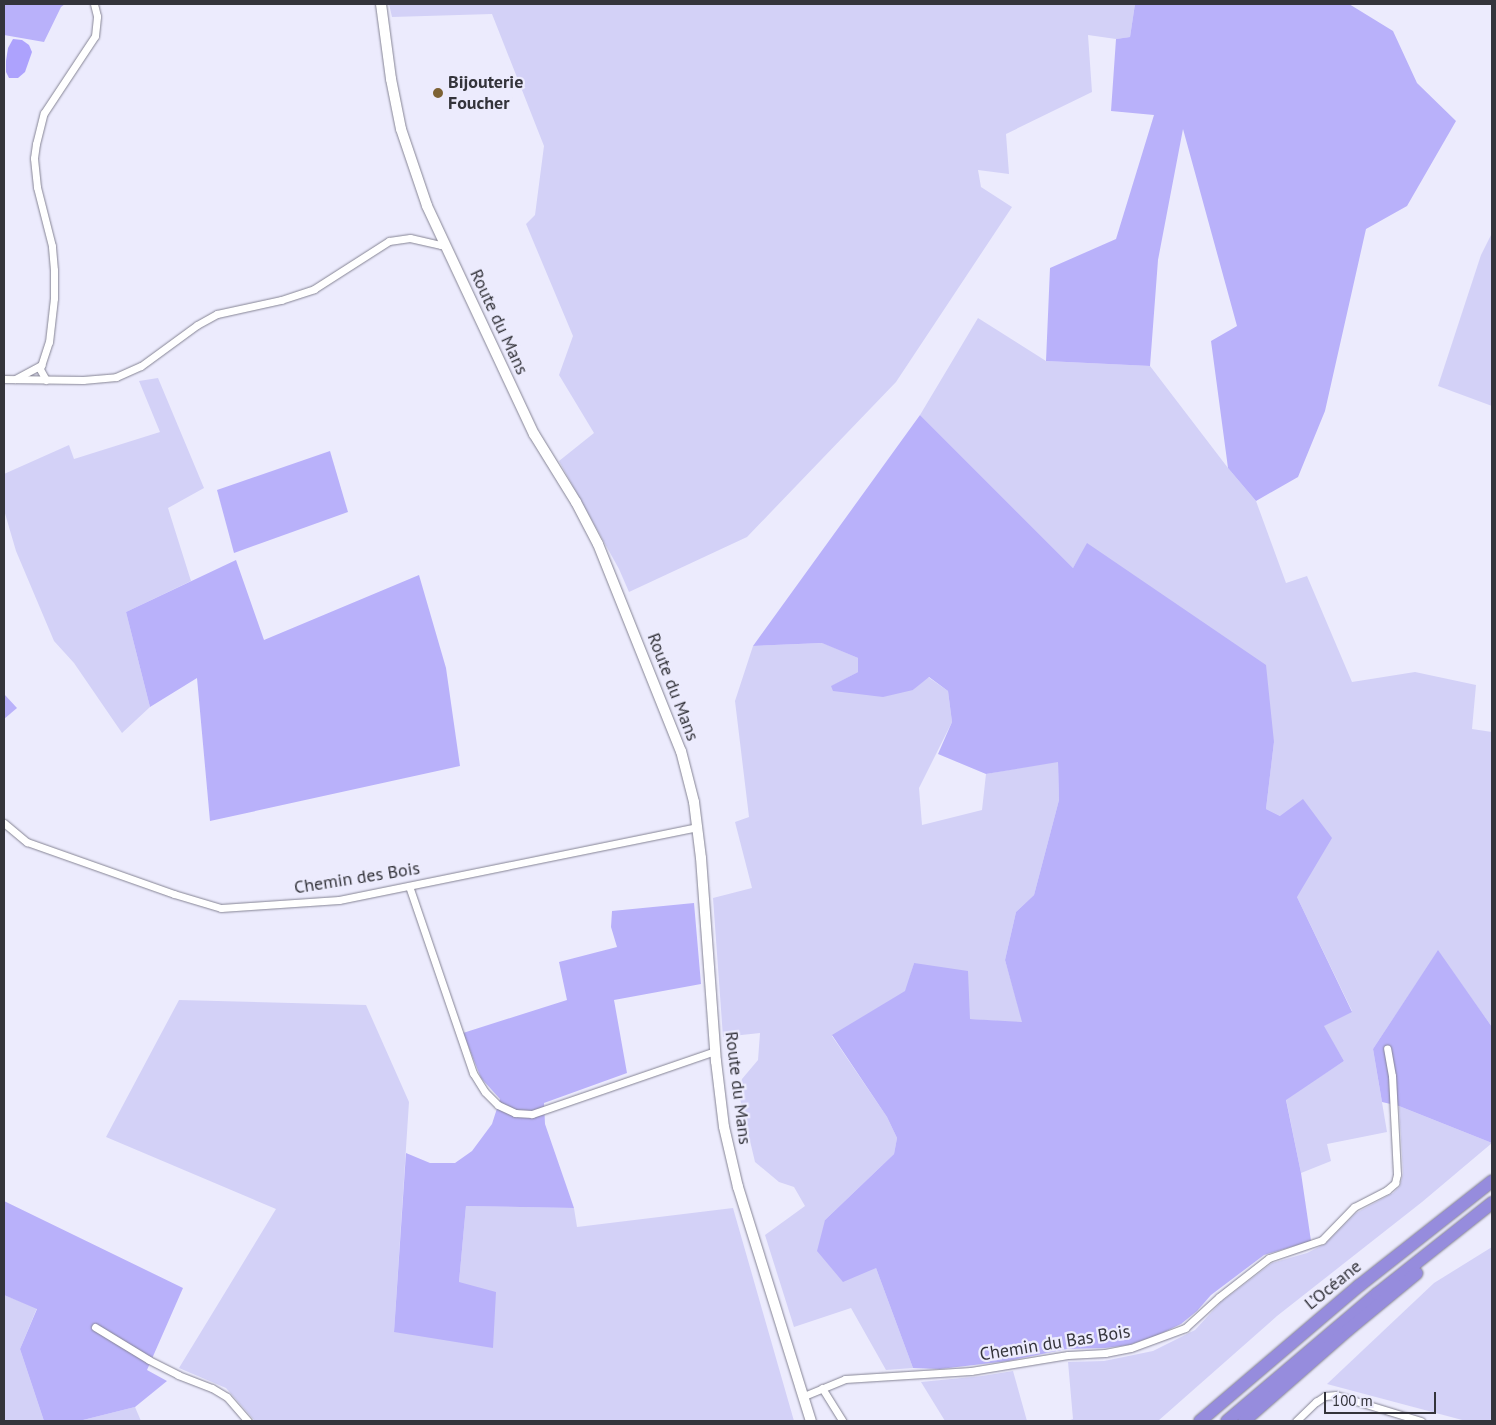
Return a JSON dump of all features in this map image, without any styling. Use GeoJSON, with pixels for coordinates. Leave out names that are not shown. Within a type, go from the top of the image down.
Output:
{"type":"FeatureCollection","features":[{"type":"Feature","properties":{"kind":"highway","name":"L’Océane"},"geometry":{"type":"LineString","coordinates":[[1200,1421],[1360,1285],[1492,1182]]}},
{"type":"Feature","properties":{"kind":"highway","name":"L’Océane"},"geometry":{"type":"LineString","coordinates":[[1227,1421],[1363,1306],[1492,1203]]}},
{"type":"Feature","properties":{"kind":"highway"},"geometry":{"type":"LineString","coordinates":[[1244,1421],[1348,1330],[1492,1214]]}},
{"type":"Feature","properties":{"kind":"street"},"geometry":{"type":"LineString","coordinates":[[46,380],[42,374],[41,364],[49,342],[54,298],[54,270],[47,223],[37,187],[36,144],[44,113],[95,36],[97,16],[94,4]]}},
{"type":"Feature","properties":{"kind":"street","name":"Route du Mans"},"geometry":{"type":"LineString","coordinates":[[381,4],[391,79],[402,129],[427,206],[534,434],[580,508],[598,544],[681,751],[698,827],[720,1103],[732,1162],[811,1421]]}},
{"type":"Feature","properties":{"kind":"street"},"geometry":{"type":"LineString","coordinates":[[4,379],[106,379],[128,373],[142,366],[197,325],[216,314],[281,300],[314,289],[389,241],[410,238],[441,245],[444,244]]}},
{"type":"Feature","properties":{"kind":"street"},"geometry":{"type":"LineString","coordinates":[[14,379],[41,364]]}},
{"type":"Feature","properties":{"kind":"street","name":"Chemin des Bois"},"geometry":{"type":"LineString","coordinates":[[4,822],[27,842],[174,894],[221,908],[340,900],[698,827]]}},
{"type":"Feature","properties":{"kind":"street"},"geometry":{"type":"LineString","coordinates":[[409,886],[473,1073],[485,1092],[498,1105],[516,1113],[532,1114],[715,1051]]}},
{"type":"Feature","properties":{"kind":"street","name":"Chemin du Bas Bois"},"geometry":{"type":"LineString","coordinates":[[804,1396],[845,1379],[971,1371],[1068,1355],[1105,1354],[1131,1348],[1185,1328],[1219,1297],[1269,1258],[1322,1240],[1354,1207],[1387,1190],[1395,1183],[1397,1174],[1392,1076],[1386,1048]]}},
{"type":"Feature","properties":{"kind":"street"},"geometry":{"type":"LineString","coordinates":[[95,1327],[149,1360],[178,1375],[212,1388],[227,1397],[248,1421]]}},
{"type":"Feature","properties":{"kind":"street"},"geometry":{"type":"LineString","coordinates":[[822,1388],[843,1421]]}},
{"type":"Feature","properties":{"kind":"street"},"geometry":{"type":"LineString","coordinates":[[1296,1421],[1316,1402],[1326,1396],[1336,1395],[1421,1421]]}},
{"type":"Feature","properties":{"kind":"shaded area"},"geometry":{"type":"Polygon","coordinates":[[[4,4],[65,4],[61,7],[44,42],[4,35],[4,4]]]}},
{"type":"Feature","properties":{"kind":"shaded area"},"geometry":{"type":"Polygon","coordinates":[[[389,4],[1135,4],[1130,37],[1116,39],[1088,35],[1092,92],[1006,134],[1009,174],[978,170],[981,187],[1012,207],[896,382],[747,537],[629,592],[619,569],[559,461],[594,433],[559,375],[573,336],[526,224],[535,215],[544,146],[492,14],[392,17],[389,4]]]}},
{"type":"Feature","properties":{"kind":"shaded area"},"geometry":{"type":"Polygon","coordinates":[[[1135,4],[1349,4],[1393,31],[1417,83],[1456,121],[1407,206],[1366,229],[1325,411],[1298,477],[1256,501],[1228,468],[1211,341],[1237,326],[1183,129],[1158,260],[1150,366],[1046,361],[1050,268],[1116,239],[1154,115],[1111,111],[1116,39],[1130,37],[1135,4]]]}},
{"type":"Feature","properties":{"kind":"shaded area"},"geometry":{"type":"Polygon","coordinates":[[[13,39],[22,40],[29,45],[32,52],[25,72],[18,78],[9,78],[6,72],[8,48],[13,39]]]}},
{"type":"Feature","properties":{"kind":"shaded area"},"geometry":{"type":"Polygon","coordinates":[[[1492,233],[1492,406],[1438,386],[1481,255],[1492,233]]]}},
{"type":"Feature","properties":{"kind":"shaded area"},"geometry":{"type":"Polygon","coordinates":[[[978,318],[1046,361],[1150,366],[1228,468],[1256,501],[1286,583],[1307,576],[1352,682],[1415,672],[1476,685],[1472,729],[1492,732],[1492,1027],[1438,951],[1373,1049],[1387,1132],[1327,1144],[1331,1161],[1301,1173],[1286,1099],[1344,1061],[1323,1026],[1352,1011],[1297,897],[1280,816],[1266,809],[1274,742],[1088,544],[1073,568],[920,415],[978,318]]]}},
{"type":"Feature","properties":{"kind":"shaded area"},"geometry":{"type":"Polygon","coordinates":[[[158,378],[204,488],[168,508],[191,581],[126,612],[150,707],[122,733],[74,663],[54,641],[16,551],[4,510],[4,474],[69,445],[74,459],[160,432],[139,381],[158,378]]]}},
{"type":"Feature","properties":{"kind":"shaded area"},"geometry":{"type":"Polygon","coordinates":[[[920,415],[1073,568],[1087,543],[1266,665],[1274,742],[1266,809],[1280,816],[1303,799],[1332,838],[1297,897],[1352,1012],[1324,1026],[1344,1061],[1286,1100],[1301,1173],[1311,1241],[1264,1255],[1211,1295],[1197,1311],[1181,1324],[1158,1335],[1129,1345],[1067,1349],[1008,1361],[940,1369],[913,1368],[876,1268],[843,1282],[817,1251],[825,1220],[894,1154],[897,1138],[887,1117],[832,1035],[905,991],[914,963],[968,971],[970,1019],[1022,1022],[1005,960],[1016,912],[1034,895],[1059,800],[1058,762],[986,774],[938,754],[952,722],[948,691],[929,677],[913,690],[883,697],[833,691],[831,686],[858,672],[858,658],[822,643],[753,646],[920,415]]]}},
{"type":"Feature","properties":{"kind":"shaded area"},"geometry":{"type":"Polygon","coordinates":[[[330,451],[348,512],[234,553],[217,490],[330,451]]]}},
{"type":"Feature","properties":{"kind":"shaded area"},"geometry":{"type":"Polygon","coordinates":[[[236,560],[264,640],[419,575],[446,668],[460,766],[210,821],[197,678],[150,707],[126,612],[236,560]]]}},
{"type":"Feature","properties":{"kind":"shaded area"},"geometry":{"type":"Polygon","coordinates":[[[823,643],[858,658],[858,672],[832,686],[913,690],[928,677],[948,691],[952,722],[919,788],[922,825],[982,810],[986,774],[1058,761],[1059,800],[1034,895],[1016,912],[1005,960],[1023,1023],[970,1019],[914,963],[906,991],[832,1036],[887,1117],[897,1138],[894,1154],[825,1220],[876,1268],[913,1368],[886,1370],[851,1308],[794,1327],[765,1235],[805,1206],[794,1187],[779,1182],[755,1162],[738,1090],[742,1079],[758,1060],[760,1033],[723,1037],[713,898],[752,888],[735,822],[749,817],[735,701],[753,646],[823,643]]]}},
{"type":"Feature","properties":{"kind":"shaded area"},"geometry":{"type":"Polygon","coordinates":[[[4,694],[17,708],[4,719],[4,694]]]}},
{"type":"Feature","properties":{"kind":"shaded area"},"geometry":{"type":"Polygon","coordinates":[[[694,903],[701,984],[614,1000],[627,1073],[544,1103],[545,1124],[574,1208],[466,1206],[459,1282],[496,1292],[493,1348],[394,1332],[406,1153],[430,1163],[455,1163],[472,1151],[492,1124],[500,1099],[481,1078],[463,1033],[567,1000],[559,962],[617,947],[611,927],[612,911],[694,903]]]}},
{"type":"Feature","properties":{"kind":"shaded area"},"geometry":{"type":"Polygon","coordinates":[[[1438,950],[1492,1027],[1492,1143],[1399,1106],[1382,1102],[1373,1049],[1438,950]]]}},
{"type":"Feature","properties":{"kind":"shaded area"},"geometry":{"type":"Polygon","coordinates":[[[179,1000],[366,1005],[409,1102],[394,1332],[459,1282],[466,1206],[574,1208],[577,1227],[733,1208],[794,1421],[255,1421],[226,1388],[179,1368],[276,1209],[106,1137],[179,1000]]]}},
{"type":"Feature","properties":{"kind":"shaded area"},"geometry":{"type":"Polygon","coordinates":[[[1399,1106],[1492,1143],[1422,1202],[1277,1316],[1158,1421],[1067,1421],[1073,1419],[1068,1362],[1104,1361],[1153,1351],[1195,1330],[1221,1302],[1272,1263],[1307,1253],[1325,1244],[1356,1213],[1393,1193],[1400,1186],[1403,1173],[1399,1106]]]}},
{"type":"Feature","properties":{"kind":"shaded area"},"geometry":{"type":"Polygon","coordinates":[[[4,1201],[183,1288],[147,1370],[167,1381],[135,1407],[79,1421],[44,1421],[20,1349],[37,1309],[4,1295],[4,1201]]]}},
{"type":"Feature","properties":{"kind":"shaded area"},"geometry":{"type":"Polygon","coordinates":[[[1492,1247],[1492,1421],[1466,1421],[1327,1384],[1434,1283],[1492,1247]]]}},
{"type":"Feature","properties":{"kind":"shaded area"},"geometry":{"type":"Polygon","coordinates":[[[4,1295],[37,1308],[20,1349],[44,1421],[4,1421],[4,1295]]]}},
{"type":"Feature","properties":{"kind":"shaded area"},"geometry":{"type":"Polygon","coordinates":[[[1013,1371],[1027,1421],[945,1421],[921,1382],[982,1376],[1013,1371]]]}},
{"type":"Feature","properties":{"kind":"shaded area"},"geometry":{"type":"Polygon","coordinates":[[[135,1407],[141,1421],[79,1421],[135,1407]]]}},
{"type":"Feature","properties":{"kind":"place","name":"Bijouterie Foucher"},"geometry":{"type":"Point","coordinates":[438,93]}}]}
